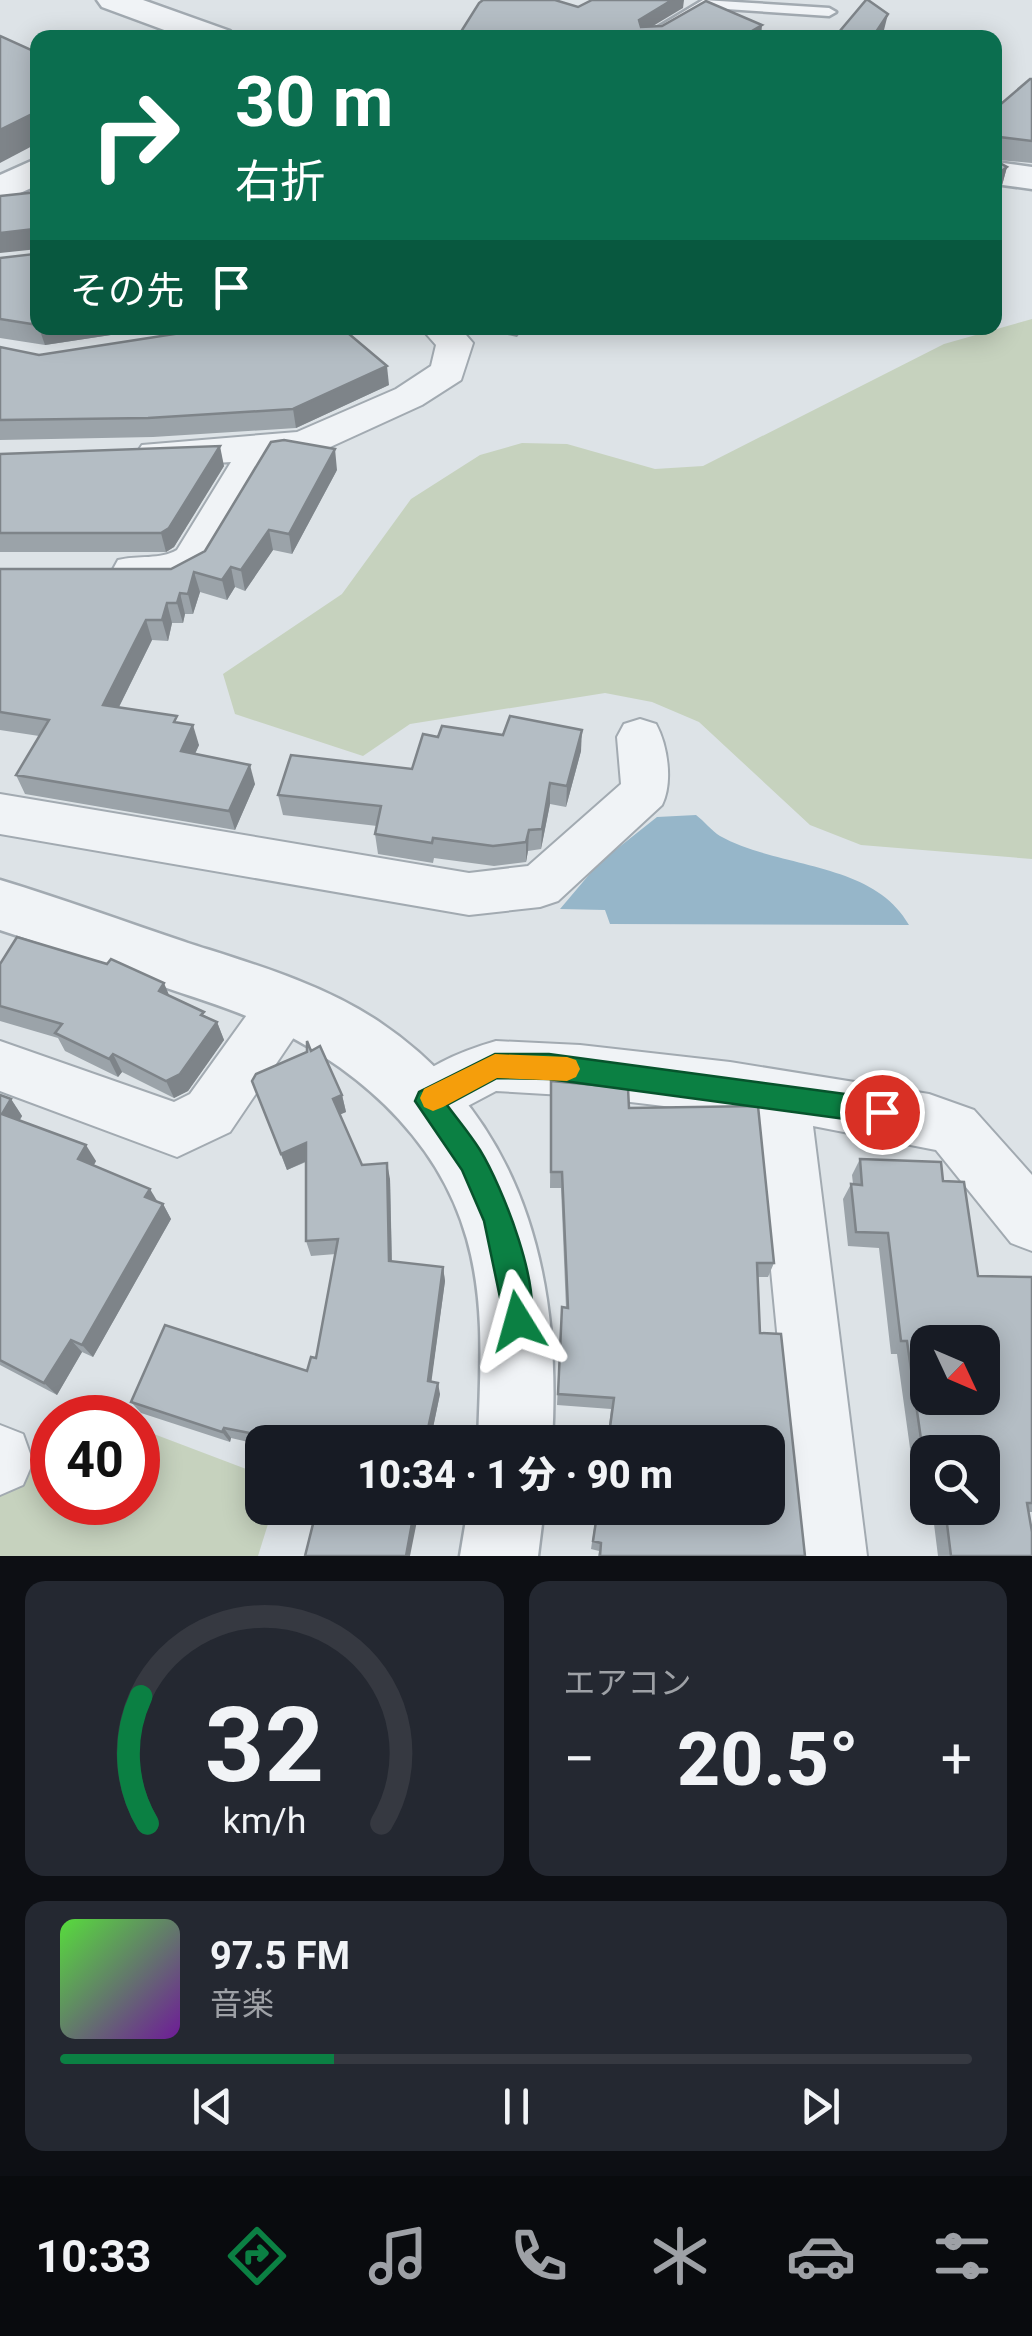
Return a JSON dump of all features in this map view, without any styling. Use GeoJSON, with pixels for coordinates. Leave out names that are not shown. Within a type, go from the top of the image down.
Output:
{"type":"FeatureCollection","features":[{"type":"Feature","properties":{"kind":"street"},"geometry":{"type":"LineString","coordinates":[[114,0],[196,30]]}},
{"type":"Feature","properties":{"kind":"street"},"geometry":{"type":"LineString","coordinates":[[1002,173],[1032,178]]}},
{"type":"Feature","properties":{"kind":"street"},"geometry":{"type":"LineString","coordinates":[[0,191],[30,175]]}},
{"type":"Feature","properties":{"kind":"street"},"geometry":{"type":"LineString","coordinates":[[114,456],[303,444],[422,389],[448,372],[455,343],[446,335]]}},
{"type":"Feature","properties":{"kind":"street"},"geometry":{"type":"LineString","coordinates":[[96,571],[175,571],[192,560],[258,449]]}},
{"type":"Feature","properties":{"kind":"street"},"geometry":{"type":"LineString","coordinates":[[0,814],[470,894],[540,886],[645,790],[640,737]]}},
{"type":"Feature","properties":{"kind":"street"},"geometry":{"type":"LineString","coordinates":[[7,918],[286,1004],[356,1043],[428,1101],[471,1161],[498,1220],[515,1290],[520,1352],[516,1425]]}},
{"type":"Feature","properties":{"kind":"street"},"geometry":{"type":"LineString","coordinates":[[0,1066],[176,1130],[210,1112],[286,1004]]}},
{"type":"Feature","properties":{"kind":"street"},"geometry":{"type":"LineString","coordinates":[[428,1101],[495,1066],[549,1066],[915,1117],[953,1128],[1032,1222]]}},
{"type":"Feature","properties":{"kind":"street"},"geometry":{"type":"LineString","coordinates":[[782,1096],[833,1556]]}},
{"type":"Feature","properties":{"kind":"street"},"geometry":{"type":"LineString","coordinates":[[499,1556],[504,1525]]}},
{"type":"Feature","properties":{"kind":"lane"},"geometry":{"type":"LineString","coordinates":[[661,30],[708,3],[829,12]]}},
{"type":"Feature","properties":{"kind":"green space"},"geometry":{"type":"Polygon","coordinates":[[[1032,319],[1032,859],[861,845],[810,825],[699,722],[652,702],[605,693],[410,724],[363,756],[235,714],[223,674],[342,594],[411,499],[480,455],[522,443],[567,444],[655,469],[703,466],[944,344],[976,335],[1002,335],[1002,328],[1032,319]]]}},
{"type":"Feature","properties":{"kind":"green space"},"geometry":{"type":"Polygon","coordinates":[[[160,1436],[245,1469],[245,1525],[268,1525],[258,1556],[0,1556],[0,1484],[30,1455],[30,1525],[160,1525],[160,1436]]]}},
{"type":"Feature","properties":{"kind":"water"},"geometry":{"type":"Polygon","coordinates":[[[696,815],[720,836],[744,847],[849,877],[873,889],[893,904],[909,925],[610,924],[605,910],[560,909],[599,863],[657,817],[696,815]]]}},
{"type":"Feature","properties":{"kind":"building"},"geometry":{"type":"Polygon","coordinates":[[[555,0],[578,7],[592,0],[672,0],[639,20],[641,27],[662,26],[706,1],[762,25],[754,30],[462,30],[479,3],[555,0]]]}},
{"type":"Feature","properties":{"kind":"building"},"geometry":{"type":"Polygon","coordinates":[[[866,0],[888,14],[877,30],[841,30],[866,0]]]}},
{"type":"Feature","properties":{"kind":"building"},"geometry":{"type":"Polygon","coordinates":[[[0,36],[30,49],[30,115],[0,130],[0,36]]]}},
{"type":"Feature","properties":{"kind":"building"},"geometry":{"type":"Polygon","coordinates":[[[1032,79],[1032,141],[1002,137],[1002,103],[1032,79]]]}},
{"type":"Feature","properties":{"kind":"building"},"geometry":{"type":"Polygon","coordinates":[[[30,193],[30,230],[0,233],[0,196],[30,193]]]}},
{"type":"Feature","properties":{"kind":"building"},"geometry":{"type":"Polygon","coordinates":[[[30,255],[30,324],[0,319],[0,258],[30,255]]]}},
{"type":"Feature","properties":{"kind":"building"},"geometry":{"type":"Polygon","coordinates":[[[168,335],[350,335],[387,366],[293,409],[148,418],[0,420],[0,347],[39,355],[168,335]]]}},
{"type":"Feature","properties":{"kind":"building"},"geometry":{"type":"Polygon","coordinates":[[[284,440],[335,449],[289,534],[269,530],[241,570],[231,567],[222,580],[194,572],[188,594],[180,593],[177,603],[167,603],[162,620],[146,620],[103,705],[177,716],[174,722],[193,725],[181,751],[250,765],[229,811],[16,775],[49,720],[0,712],[0,569],[171,569],[205,551],[271,442],[284,440]]]}},
{"type":"Feature","properties":{"kind":"building"},"geometry":{"type":"Polygon","coordinates":[[[220,446],[169,528],[161,533],[0,533],[0,454],[220,446]]]}},
{"type":"Feature","properties":{"kind":"building"},"geometry":{"type":"Polygon","coordinates":[[[510,716],[582,730],[567,786],[550,783],[542,829],[529,830],[526,842],[493,846],[433,838],[432,843],[375,834],[381,806],[278,795],[291,755],[412,769],[423,734],[438,737],[442,726],[503,735],[510,716]]]}},
{"type":"Feature","properties":{"kind":"building"},"geometry":{"type":"Polygon","coordinates":[[[17,937],[107,964],[111,959],[164,983],[159,991],[217,1022],[180,1074],[166,1081],[113,1054],[109,1059],[55,1033],[62,1024],[0,1006],[0,964],[17,937]]]}},
{"type":"Feature","properties":{"kind":"building"},"geometry":{"type":"Polygon","coordinates":[[[307,1041],[311,1051],[320,1046],[342,1095],[333,1099],[362,1165],[387,1163],[389,1261],[443,1267],[428,1381],[438,1383],[429,1425],[245,1425],[245,1432],[224,1428],[222,1432],[160,1412],[160,1395],[134,1395],[165,1325],[307,1371],[311,1357],[316,1358],[338,1239],[306,1241],[306,1143],[281,1154],[252,1081],[256,1074],[307,1052],[307,1041]]]}},
{"type":"Feature","properties":{"kind":"building"},"geometry":{"type":"Polygon","coordinates":[[[551,1081],[628,1088],[629,1108],[758,1106],[774,1263],[757,1263],[760,1333],[781,1334],[805,1556],[600,1556],[601,1543],[593,1541],[595,1525],[785,1525],[785,1425],[610,1425],[614,1398],[558,1394],[562,1307],[568,1308],[562,1172],[551,1172],[551,1081]]]}},
{"type":"Feature","properties":{"kind":"building"},"geometry":{"type":"Polygon","coordinates":[[[0,1095],[11,1099],[2,1114],[86,1145],[78,1159],[150,1189],[145,1197],[163,1204],[82,1345],[71,1340],[44,1383],[0,1360],[0,1095]]]}},
{"type":"Feature","properties":{"kind":"building"},"geometry":{"type":"Polygon","coordinates":[[[860,1159],[941,1162],[943,1181],[964,1182],[978,1276],[1032,1277],[1032,1503],[1027,1503],[1032,1556],[951,1556],[947,1525],[1000,1525],[1000,1435],[920,1435],[918,1415],[1000,1415],[1000,1325],[910,1325],[910,1362],[907,1341],[901,1341],[888,1233],[856,1232],[851,1184],[862,1185],[860,1159]]]}},
{"type":"Feature","properties":{"kind":"building"},"geometry":{"type":"Polygon","coordinates":[[[313,1525],[412,1525],[406,1556],[305,1556],[313,1525]]]}},
{"type":"Feature","properties":{"kind":"slow traffic"},"geometry":{"type":"LineString","coordinates":[[433,1098],[495,1066],[567,1069]]}},
{"type":"Feature","properties":{"kind":"route"},"geometry":{"type":"LineString","coordinates":[[518,1321],[515,1290],[498,1220],[471,1161],[428,1101],[495,1066],[549,1066],[745,1090],[882,1112]]}}]}
